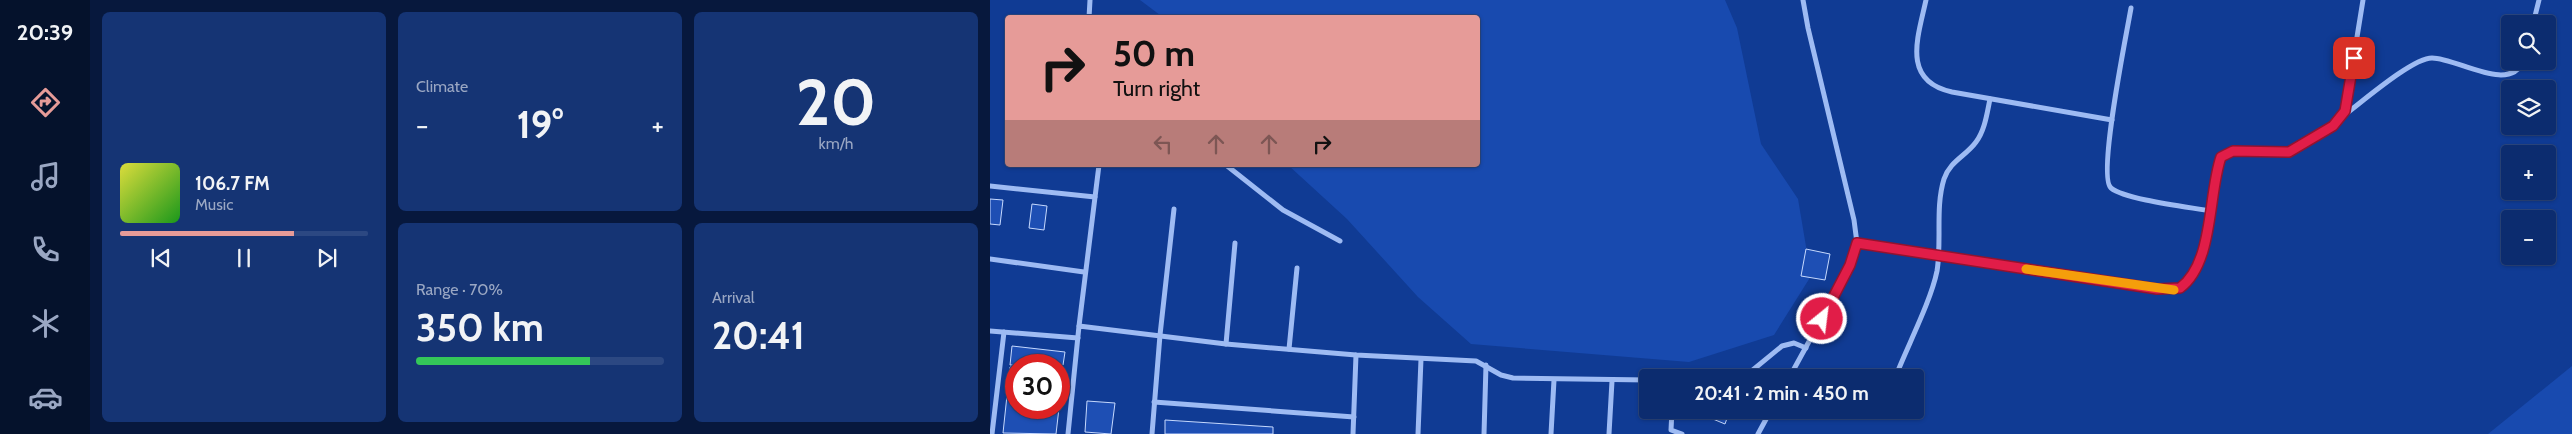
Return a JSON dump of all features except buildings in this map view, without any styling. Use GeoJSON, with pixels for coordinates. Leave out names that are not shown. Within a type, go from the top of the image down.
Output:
{"type":"FeatureCollection","features":[{"type":"Feature","properties":{"kind":"street"},"geometry":{"type":"LineString","coordinates":[[1089,15],[1090,0]]}},
{"type":"Feature","properties":{"kind":"street"},"geometry":{"type":"LineString","coordinates":[[1794,369],[1838,290],[1853,258],[1857,243],[1854,220],[1803,0]]}},
{"type":"Feature","properties":{"kind":"street"},"geometry":{"type":"LineString","coordinates":[[1926,0],[1917,55],[1922,76],[1929,84],[1939,89],[2112,120]]}},
{"type":"Feature","properties":{"kind":"street"},"geometry":{"type":"LineString","coordinates":[[2342,117],[2346,105],[2363,0]]}},
{"type":"Feature","properties":{"kind":"street"},"geometry":{"type":"LineString","coordinates":[[2535,15],[2539,0]]}},
{"type":"Feature","properties":{"kind":"street"},"geometry":{"type":"LineString","coordinates":[[2130,8],[2112,120],[2106,176],[2110,188],[2127,195],[2211,211]]}},
{"type":"Feature","properties":{"kind":"street"},"geometry":{"type":"LineString","coordinates":[[1857,243],[2173,290],[2185,284],[2195,270],[2201,254],[2211,211],[2219,162],[2225,153],[2233,151],[2289,152],[2333,126],[2342,117],[2422,59],[2439,58],[2505,76],[2517,70]]}},
{"type":"Feature","properties":{"kind":"street"},"geometry":{"type":"LineString","coordinates":[[1898,369],[1934,283],[1938,256],[1942,189],[1945,177],[1952,164],[1975,144],[1981,134],[1990,99]]}},
{"type":"Feature","properties":{"kind":"street"},"geometry":{"type":"LineString","coordinates":[[1068,434],[1084,272],[1099,167]]}},
{"type":"Feature","properties":{"kind":"street"},"geometry":{"type":"LineString","coordinates":[[1229,167],[1283,210],[1340,240]]}},
{"type":"Feature","properties":{"kind":"street"},"geometry":{"type":"LineString","coordinates":[[990,186],[1095,197]]}},
{"type":"Feature","properties":{"kind":"street"},"geometry":{"type":"LineString","coordinates":[[1152,434],[1160,335],[1174,209]]}},
{"type":"Feature","properties":{"kind":"street"},"geometry":{"type":"LineString","coordinates":[[1226,344],[1235,243]]}},
{"type":"Feature","properties":{"kind":"street"},"geometry":{"type":"LineString","coordinates":[[990,259],[1084,272]]}},
{"type":"Feature","properties":{"kind":"street"},"geometry":{"type":"LineString","coordinates":[[1289,349],[1297,268]]}},
{"type":"Feature","properties":{"kind":"street"},"geometry":{"type":"LineString","coordinates":[[1079,326],[1226,344],[1356,356],[1469,360],[1486,365],[1506,377],[1554,380],[1639,380]]}},
{"type":"Feature","properties":{"kind":"street"},"geometry":{"type":"LineString","coordinates":[[990,331],[1078,338]]}},
{"type":"Feature","properties":{"kind":"street"},"geometry":{"type":"LineString","coordinates":[[992,434],[1004,332]]}},
{"type":"Feature","properties":{"kind":"street"},"geometry":{"type":"LineString","coordinates":[[1754,369],[1782,346],[1794,343],[1806,348]]}},
{"type":"Feature","properties":{"kind":"street"},"geometry":{"type":"LineString","coordinates":[[1353,434],[1356,356]]}},
{"type":"Feature","properties":{"kind":"street"},"geometry":{"type":"LineString","coordinates":[[1418,434],[1421,359]]}},
{"type":"Feature","properties":{"kind":"street"},"geometry":{"type":"LineString","coordinates":[[1484,434],[1486,365]]}},
{"type":"Feature","properties":{"kind":"street"},"geometry":{"type":"LineString","coordinates":[[1551,434],[1554,380]]}},
{"type":"Feature","properties":{"kind":"street"},"geometry":{"type":"LineString","coordinates":[[1609,434],[1612,381]]}},
{"type":"Feature","properties":{"kind":"street"},"geometry":{"type":"LineString","coordinates":[[1154,402],[1354,417]]}},
{"type":"Feature","properties":{"kind":"street"},"geometry":{"type":"LineString","coordinates":[[1672,419],[1671,432],[1682,434]]}},
{"type":"Feature","properties":{"kind":"street"},"geometry":{"type":"LineString","coordinates":[[1758,434],[1766,419]]}},
{"type":"Feature","properties":{"kind":"shaded area"},"geometry":{"type":"Polygon","coordinates":[[[1140,0],[1725,0],[1737,28],[1761,144],[1798,199],[1811,276],[1774,335],[1689,362],[1471,344],[1418,297],[1347,219],[1290,167],[1480,167],[1480,15],[1160,15],[1140,0]]]}},
{"type":"Feature","properties":{"kind":"shaded area"},"geometry":{"type":"Polygon","coordinates":[[[2572,366],[2572,434],[2488,434],[2572,366]]]}},
{"type":"Feature","properties":{"kind":"slow traffic"},"geometry":{"type":"LineString","coordinates":[[2026,269],[2174,290]]}},
{"type":"Feature","properties":{"kind":"route"},"geometry":{"type":"LineString","coordinates":[[1822,319],[1856,252],[1857,243],[2157,289],[2173,290],[2180,288],[2190,279],[2201,254],[2221,157],[2225,153],[2233,151],[2282,154],[2298,149],[2333,126],[2340,120],[2345,111],[2354,58]]}}]}
